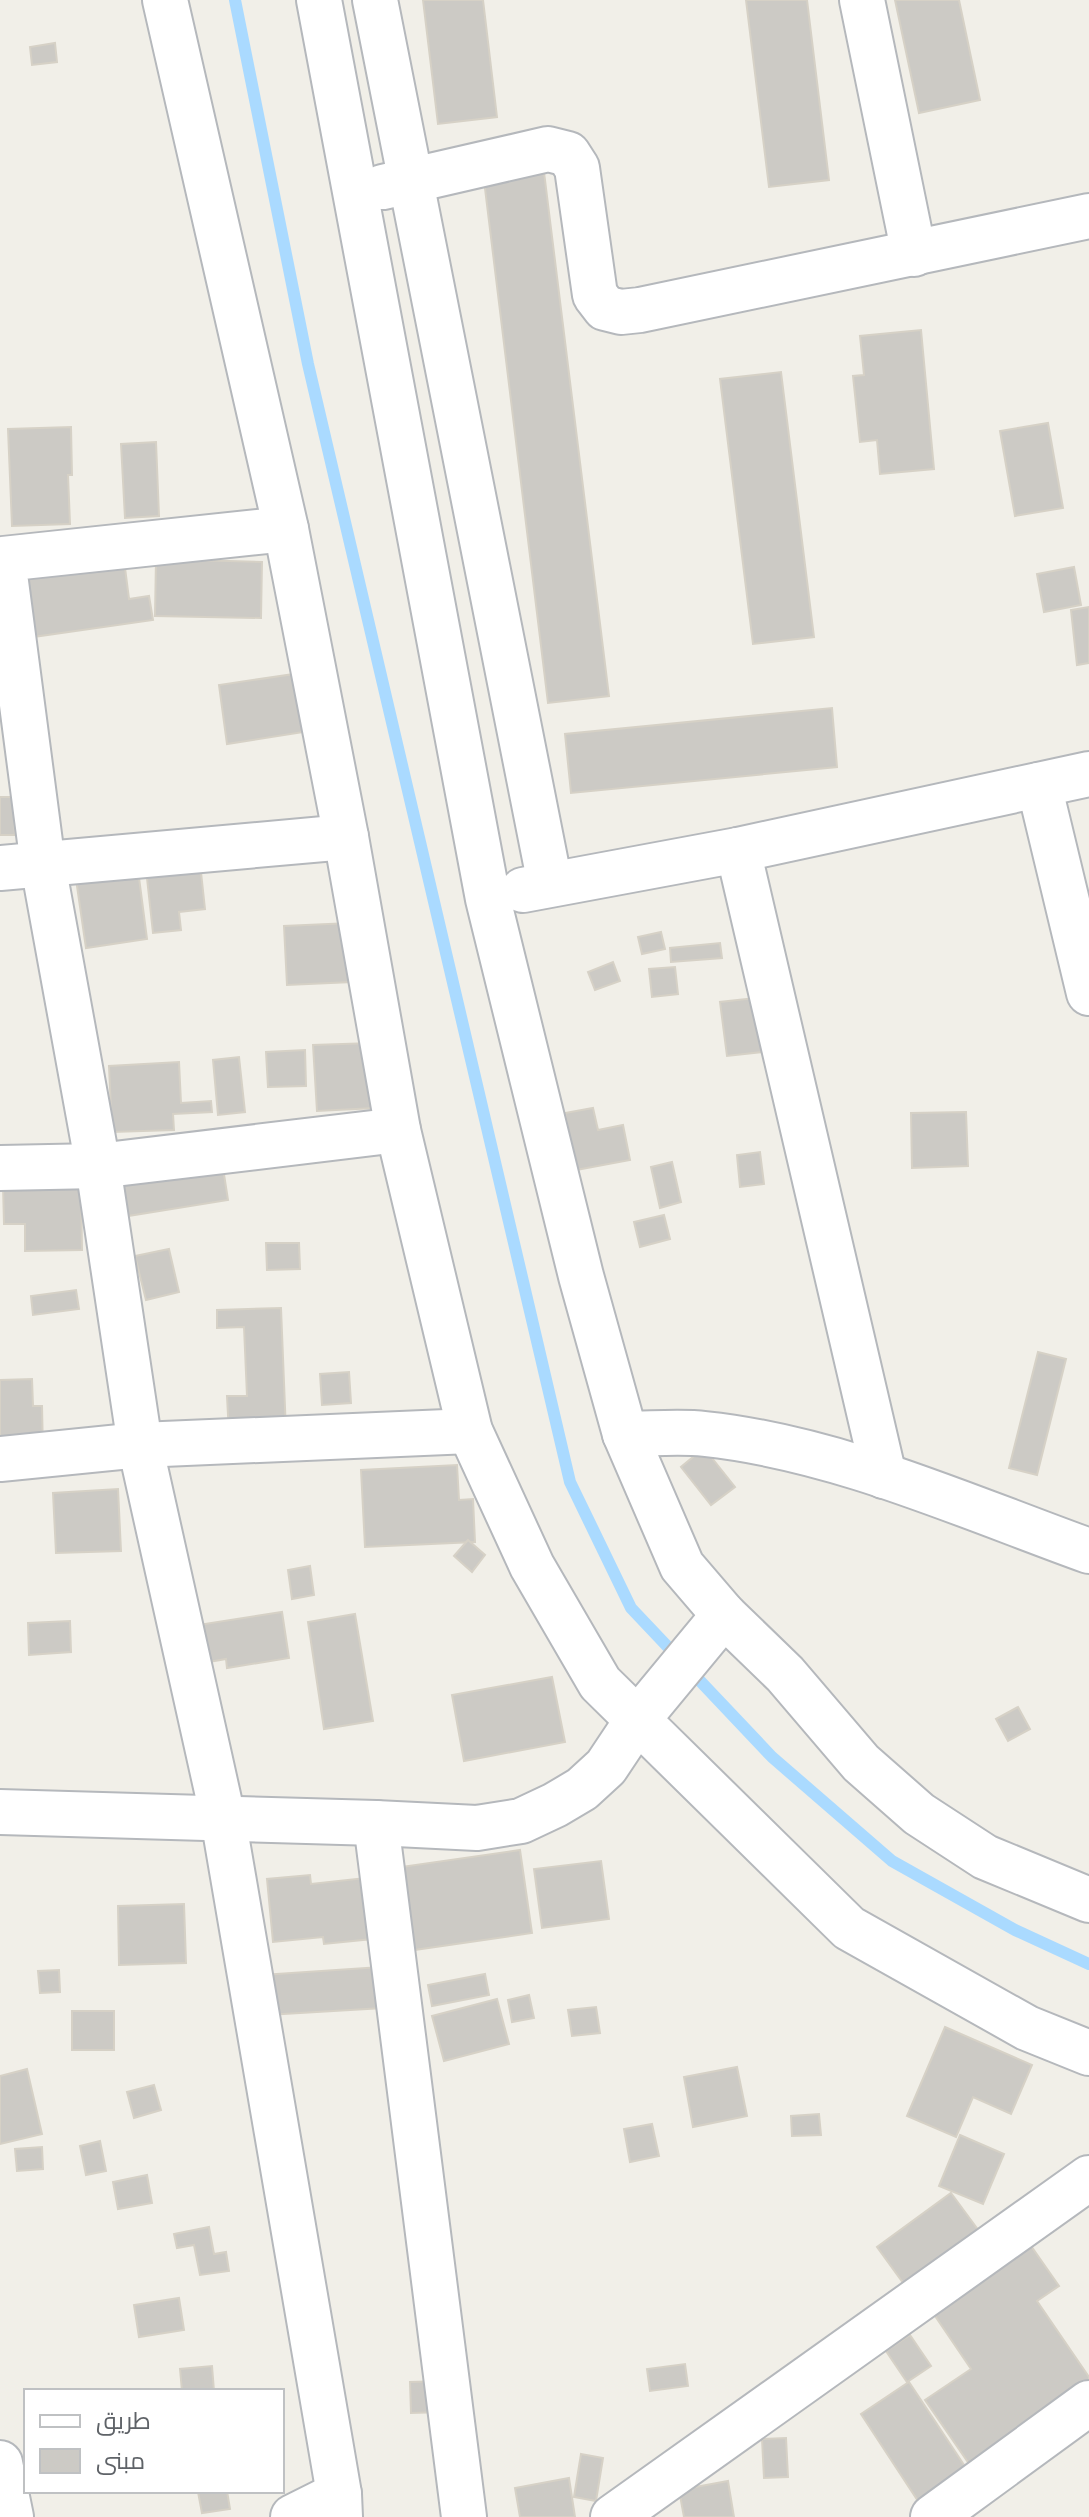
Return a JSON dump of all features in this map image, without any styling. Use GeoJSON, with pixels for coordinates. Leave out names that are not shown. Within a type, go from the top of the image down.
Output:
{"type":"FeatureCollection","features":[{"type":"Feature","properties":{"kind":"street"},"geometry":{"type":"LineString","coordinates":[[165,0],[286,529],[346,837],[398,1130],[470,1431],[532,1566],[600,1683],[849,1928],[1027,2028],[1089,2053]]}},
{"type":"Feature","properties":{"kind":"street"},"geometry":{"type":"LineString","coordinates":[[319,0],[488,899],[581,1276],[625,1434],[682,1566],[724,1615],[785,1674],[861,1763],[919,1814],[985,1857],[1089,1900]]}},
{"type":"Feature","properties":{"kind":"street"},"geometry":{"type":"LineString","coordinates":[[375,0],[550,884]]}},
{"type":"Feature","properties":{"kind":"street"},"geometry":{"type":"LineString","coordinates":[[862,0],[914,254]]}},
{"type":"Feature","properties":{"kind":"street"},"geometry":{"type":"LineString","coordinates":[[355,194],[548,149],[568,154],[577,168],[595,295],[605,308],[621,312],[1089,216]]}},
{"type":"Feature","properties":{"kind":"street"},"geometry":{"type":"LineString","coordinates":[[286,529],[2,560],[43,865],[98,1166],[140,1445],[223,1818],[340,2506],[293,2517]]}},
{"type":"Feature","properties":{"kind":"street"},"geometry":{"type":"LineString","coordinates":[[488,899],[550,884],[738,850],[1089,774]]}},
{"type":"Feature","properties":{"kind":"street"},"geometry":{"type":"LineString","coordinates":[[1039,785],[1089,993]]}},
{"type":"Feature","properties":{"kind":"street"},"geometry":{"type":"LineString","coordinates":[[0,868],[346,837]]}},
{"type":"Feature","properties":{"kind":"street"},"geometry":{"type":"LineString","coordinates":[[738,850],[884,1476]]}},
{"type":"Feature","properties":{"kind":"street"},"geometry":{"type":"LineString","coordinates":[[0,1168],[98,1166],[398,1130]]}},
{"type":"Feature","properties":{"kind":"street"},"geometry":{"type":"LineString","coordinates":[[0,1459],[140,1445],[470,1431]]}},
{"type":"Feature","properties":{"kind":"street"},"geometry":{"type":"LineString","coordinates":[[625,1434],[703,1434],[782,1447],[884,1476],[1089,1551]]}},
{"type":"Feature","properties":{"kind":"street"},"geometry":{"type":"LineString","coordinates":[[0,1812],[477,1828],[521,1821],[582,1789],[606,1767],[638,1719],[724,1615]]}},
{"type":"Feature","properties":{"kind":"street"},"geometry":{"type":"LineString","coordinates":[[376,1823],[464,2517]]}},
{"type":"Feature","properties":{"kind":"street"},"geometry":{"type":"LineString","coordinates":[[613,2517],[1089,2178]]}},
{"type":"Feature","properties":{"kind":"street"},"geometry":{"type":"LineString","coordinates":[[933,2517],[1089,2403]]}},
{"type":"Feature","properties":{"kind":"street"},"geometry":{"type":"LineString","coordinates":[[0,2463],[11,2517]]}},
{"type":"Feature","properties":{"kind":"building"},"geometry":{"type":"Polygon","coordinates":[[[423,0],[483,0],[497,117],[438,124],[423,0]]]}},
{"type":"Feature","properties":{"kind":"building"},"geometry":{"type":"Polygon","coordinates":[[[746,0],[807,0],[829,180],[769,187],[746,0]]]}},
{"type":"Feature","properties":{"kind":"building"},"geometry":{"type":"Polygon","coordinates":[[[895,0],[959,0],[980,100],[919,113],[895,0]]]}},
{"type":"Feature","properties":{"kind":"building"},"geometry":{"type":"Polygon","coordinates":[[[55,43],[57,62],[32,65],[30,47],[55,43]]]}},
{"type":"Feature","properties":{"kind":"building"},"geometry":{"type":"Polygon","coordinates":[[[543,164],[609,696],[548,703],[483,172],[543,164]]]}},
{"type":"Feature","properties":{"kind":"building"},"geometry":{"type":"Polygon","coordinates":[[[921,330],[934,469],[880,474],[877,440],[860,442],[853,376],[864,375],[860,336],[921,330]]]}},
{"type":"Feature","properties":{"kind":"building"},"geometry":{"type":"Polygon","coordinates":[[[781,372],[814,637],[753,644],[720,379],[781,372]]]}},
{"type":"Feature","properties":{"kind":"building"},"geometry":{"type":"Polygon","coordinates":[[[1048,423],[1063,508],[1015,516],[1000,431],[1048,423]]]}},
{"type":"Feature","properties":{"kind":"building"},"geometry":{"type":"Polygon","coordinates":[[[71,427],[72,475],[68,475],[70,524],[12,526],[8,429],[71,427]]]}},
{"type":"Feature","properties":{"kind":"building"},"geometry":{"type":"Polygon","coordinates":[[[156,442],[159,516],[125,518],[121,444],[156,442]]]}},
{"type":"Feature","properties":{"kind":"building"},"geometry":{"type":"Polygon","coordinates":[[[156,559],[262,562],[261,618],[155,616],[156,559]]]}},
{"type":"Feature","properties":{"kind":"building"},"geometry":{"type":"Polygon","coordinates":[[[124,560],[129,599],[149,596],[153,620],[33,637],[25,575],[124,560]]]}},
{"type":"Feature","properties":{"kind":"building"},"geometry":{"type":"Polygon","coordinates":[[[1074,567],[1081,605],[1044,612],[1037,574],[1074,567]]]}},
{"type":"Feature","properties":{"kind":"building"},"geometry":{"type":"Polygon","coordinates":[[[1089,607],[1089,663],[1077,665],[1071,610],[1089,607]]]}},
{"type":"Feature","properties":{"kind":"building"},"geometry":{"type":"Polygon","coordinates":[[[301,673],[310,731],[227,744],[219,685],[301,673]]]}},
{"type":"Feature","properties":{"kind":"building"},"geometry":{"type":"Polygon","coordinates":[[[832,708],[837,767],[571,793],[565,734],[832,708]]]}},
{"type":"Feature","properties":{"kind":"building"},"geometry":{"type":"Polygon","coordinates":[[[0,797],[13,797],[15,835],[0,835],[0,797]]]}},
{"type":"Feature","properties":{"kind":"building"},"geometry":{"type":"Polygon","coordinates":[[[200,863],[205,909],[179,912],[181,930],[153,933],[146,869],[200,863]]]}},
{"type":"Feature","properties":{"kind":"building"},"geometry":{"type":"Polygon","coordinates":[[[138,870],[147,939],[86,948],[76,879],[138,870]]]}},
{"type":"Feature","properties":{"kind":"building"},"geometry":{"type":"Polygon","coordinates":[[[350,923],[352,982],[287,985],[284,926],[350,923]]]}},
{"type":"Feature","properties":{"kind":"building"},"geometry":{"type":"Polygon","coordinates":[[[661,932],[665,949],[642,954],[638,937],[661,932]]]}},
{"type":"Feature","properties":{"kind":"building"},"geometry":{"type":"Polygon","coordinates":[[[720,943],[722,958],[671,962],[670,948],[720,943]]]}},
{"type":"Feature","properties":{"kind":"building"},"geometry":{"type":"Polygon","coordinates":[[[613,962],[620,981],[595,990],[588,972],[613,962]]]}},
{"type":"Feature","properties":{"kind":"building"},"geometry":{"type":"Polygon","coordinates":[[[675,967],[678,994],[652,997],[649,969],[675,967]]]}},
{"type":"Feature","properties":{"kind":"building"},"geometry":{"type":"Polygon","coordinates":[[[755,998],[762,1052],[727,1056],[720,1002],[755,998]]]}},
{"type":"Feature","properties":{"kind":"building"},"geometry":{"type":"Polygon","coordinates":[[[372,1043],[375,1108],[317,1111],[313,1045],[372,1043]]]}},
{"type":"Feature","properties":{"kind":"building"},"geometry":{"type":"Polygon","coordinates":[[[305,1050],[306,1086],[268,1087],[266,1052],[305,1050]]]}},
{"type":"Feature","properties":{"kind":"building"},"geometry":{"type":"Polygon","coordinates":[[[239,1057],[245,1112],[218,1115],[213,1060],[239,1057]]]}},
{"type":"Feature","properties":{"kind":"building"},"geometry":{"type":"Polygon","coordinates":[[[179,1062],[181,1103],[211,1101],[212,1112],[173,1114],[174,1130],[112,1132],[109,1066],[179,1062]]]}},
{"type":"Feature","properties":{"kind":"building"},"geometry":{"type":"Polygon","coordinates":[[[593,1108],[598,1130],[623,1125],[630,1160],[576,1170],[565,1113],[593,1108]]]}},
{"type":"Feature","properties":{"kind":"building"},"geometry":{"type":"Polygon","coordinates":[[[966,1112],[968,1166],[912,1168],[911,1113],[966,1112]]]}},
{"type":"Feature","properties":{"kind":"building"},"geometry":{"type":"Polygon","coordinates":[[[760,1152],[764,1184],[740,1187],[737,1155],[760,1152]]]}},
{"type":"Feature","properties":{"kind":"building"},"geometry":{"type":"Polygon","coordinates":[[[672,1162],[681,1202],[660,1208],[651,1167],[672,1162]]]}},
{"type":"Feature","properties":{"kind":"building"},"geometry":{"type":"Polygon","coordinates":[[[223,1168],[228,1200],[128,1216],[123,1184],[223,1168]]]}},
{"type":"Feature","properties":{"kind":"building"},"geometry":{"type":"Polygon","coordinates":[[[81,1184],[82,1250],[25,1251],[25,1224],[4,1224],[3,1185],[81,1184]]]}},
{"type":"Feature","properties":{"kind":"building"},"geometry":{"type":"Polygon","coordinates":[[[664,1215],[670,1239],[640,1247],[634,1222],[664,1215]]]}},
{"type":"Feature","properties":{"kind":"building"},"geometry":{"type":"Polygon","coordinates":[[[266,1243],[299,1243],[300,1269],[267,1270],[266,1243]]]}},
{"type":"Feature","properties":{"kind":"building"},"geometry":{"type":"Polygon","coordinates":[[[169,1249],[179,1292],[146,1300],[135,1256],[169,1249]]]}},
{"type":"Feature","properties":{"kind":"building"},"geometry":{"type":"Polygon","coordinates":[[[76,1290],[79,1309],[33,1315],[31,1296],[76,1290]]]}},
{"type":"Feature","properties":{"kind":"building"},"geometry":{"type":"Polygon","coordinates":[[[281,1308],[286,1432],[229,1434],[227,1396],[247,1396],[244,1327],[217,1328],[217,1310],[281,1308]]]}},
{"type":"Feature","properties":{"kind":"building"},"geometry":{"type":"Polygon","coordinates":[[[1038,1352],[1066,1359],[1037,1475],[1009,1468],[1038,1352]]]}},
{"type":"Feature","properties":{"kind":"building"},"geometry":{"type":"Polygon","coordinates":[[[349,1372],[351,1403],[322,1405],[320,1374],[349,1372]]]}},
{"type":"Feature","properties":{"kind":"building"},"geometry":{"type":"Polygon","coordinates":[[[32,1379],[33,1406],[42,1406],[43,1451],[0,1452],[0,1380],[32,1379]]]}},
{"type":"Feature","properties":{"kind":"building"},"geometry":{"type":"Polygon","coordinates":[[[704,1448],[735,1487],[711,1505],[681,1467],[704,1448]]]}},
{"type":"Feature","properties":{"kind":"building"},"geometry":{"type":"Polygon","coordinates":[[[457,1465],[459,1500],[473,1499],[475,1542],[365,1547],[361,1470],[457,1465]]]}},
{"type":"Feature","properties":{"kind":"building"},"geometry":{"type":"Polygon","coordinates":[[[118,1489],[121,1551],[56,1553],[53,1493],[118,1489]]]}},
{"type":"Feature","properties":{"kind":"building"},"geometry":{"type":"Polygon","coordinates":[[[468,1540],[485,1555],[472,1572],[454,1556],[468,1540]]]}},
{"type":"Feature","properties":{"kind":"building"},"geometry":{"type":"Polygon","coordinates":[[[310,1566],[314,1595],[292,1599],[288,1570],[310,1566]]]}},
{"type":"Feature","properties":{"kind":"building"},"geometry":{"type":"Polygon","coordinates":[[[282,1612],[289,1658],[227,1668],[226,1659],[203,1663],[198,1625],[282,1612]]]}},
{"type":"Feature","properties":{"kind":"building"},"geometry":{"type":"Polygon","coordinates":[[[355,1614],[373,1721],[324,1729],[308,1622],[355,1614]]]}},
{"type":"Feature","properties":{"kind":"building"},"geometry":{"type":"Polygon","coordinates":[[[70,1621],[71,1652],[29,1655],[28,1623],[70,1621]]]}},
{"type":"Feature","properties":{"kind":"building"},"geometry":{"type":"Polygon","coordinates":[[[552,1677],[565,1742],[464,1761],[452,1695],[552,1677]]]}},
{"type":"Feature","properties":{"kind":"building"},"geometry":{"type":"Polygon","coordinates":[[[1018,1707],[1030,1729],[1008,1741],[996,1719],[1018,1707]]]}},
{"type":"Feature","properties":{"kind":"building"},"geometry":{"type":"Polygon","coordinates":[[[520,1850],[532,1933],[414,1950],[401,1867],[520,1850]]]}},
{"type":"Feature","properties":{"kind":"building"},"geometry":{"type":"Polygon","coordinates":[[[601,1861],[609,1919],[542,1928],[534,1869],[601,1861]]]}},
{"type":"Feature","properties":{"kind":"building"},"geometry":{"type":"Polygon","coordinates":[[[310,1875],[311,1884],[365,1878],[372,1939],[324,1944],[323,1937],[273,1942],[267,1879],[310,1875]]]}},
{"type":"Feature","properties":{"kind":"building"},"geometry":{"type":"Polygon","coordinates":[[[184,1904],[186,1963],[119,1965],[118,1906],[184,1904]]]}},
{"type":"Feature","properties":{"kind":"building"},"geometry":{"type":"Polygon","coordinates":[[[380,1967],[383,2008],[248,2016],[246,1976],[380,1967]]]}},
{"type":"Feature","properties":{"kind":"building"},"geometry":{"type":"Polygon","coordinates":[[[59,1970],[60,1992],[40,1993],[38,1971],[59,1970]]]}},
{"type":"Feature","properties":{"kind":"building"},"geometry":{"type":"Polygon","coordinates":[[[485,1974],[489,1995],[432,2006],[428,1985],[485,1974]]]}},
{"type":"Feature","properties":{"kind":"building"},"geometry":{"type":"Polygon","coordinates":[[[529,1995],[534,2018],[512,2022],[508,2000],[529,1995]]]}},
{"type":"Feature","properties":{"kind":"building"},"geometry":{"type":"Polygon","coordinates":[[[497,1999],[509,2044],[444,2061],[432,2016],[497,1999]]]}},
{"type":"Feature","properties":{"kind":"building"},"geometry":{"type":"Polygon","coordinates":[[[596,2007],[600,2033],[572,2036],[568,2010],[596,2007]]]}},
{"type":"Feature","properties":{"kind":"building"},"geometry":{"type":"Polygon","coordinates":[[[72,2011],[114,2011],[114,2050],[72,2050],[72,2011]]]}},
{"type":"Feature","properties":{"kind":"building"},"geometry":{"type":"Polygon","coordinates":[[[945,2027],[1032,2065],[1011,2114],[973,2097],[956,2137],[907,2116],[945,2027]]]}},
{"type":"Feature","properties":{"kind":"building"},"geometry":{"type":"Polygon","coordinates":[[[737,2067],[747,2116],[693,2127],[684,2077],[737,2067]]]}},
{"type":"Feature","properties":{"kind":"building"},"geometry":{"type":"Polygon","coordinates":[[[27,2069],[42,2134],[0,2144],[0,2076],[27,2069]]]}},
{"type":"Feature","properties":{"kind":"building"},"geometry":{"type":"Polygon","coordinates":[[[154,2085],[161,2110],[134,2118],[127,2092],[154,2085]]]}},
{"type":"Feature","properties":{"kind":"building"},"geometry":{"type":"Polygon","coordinates":[[[819,2114],[821,2135],[792,2136],[791,2116],[819,2114]]]}},
{"type":"Feature","properties":{"kind":"building"},"geometry":{"type":"Polygon","coordinates":[[[652,2124],[659,2156],[630,2162],[624,2129],[652,2124]]]}},
{"type":"Feature","properties":{"kind":"building"},"geometry":{"type":"Polygon","coordinates":[[[960,2135],[1004,2154],[983,2204],[939,2186],[960,2135]]]}},
{"type":"Feature","properties":{"kind":"building"},"geometry":{"type":"Polygon","coordinates":[[[100,2141],[106,2171],[86,2175],[80,2146],[100,2141]]]}},
{"type":"Feature","properties":{"kind":"building"},"geometry":{"type":"Polygon","coordinates":[[[42,2147],[43,2169],[17,2171],[15,2149],[42,2147]]]}},
{"type":"Feature","properties":{"kind":"building"},"geometry":{"type":"Polygon","coordinates":[[[147,2175],[152,2203],[118,2209],[113,2182],[147,2175]]]}},
{"type":"Feature","properties":{"kind":"building"},"geometry":{"type":"Polygon","coordinates":[[[951,2193],[979,2231],[904,2284],[877,2247],[951,2193]]]}},
{"type":"Feature","properties":{"kind":"building"},"geometry":{"type":"Polygon","coordinates":[[[209,2227],[214,2254],[226,2252],[229,2271],[200,2275],[194,2245],[177,2248],[174,2234],[209,2227]]]}},
{"type":"Feature","properties":{"kind":"building"},"geometry":{"type":"Polygon","coordinates":[[[1029,2243],[1059,2286],[1037,2301],[1089,2377],[1089,2388],[972,2468],[925,2400],[971,2369],[931,2310],[1029,2243]]]}},
{"type":"Feature","properties":{"kind":"building"},"geometry":{"type":"Polygon","coordinates":[[[179,2298],[184,2330],[139,2337],[134,2305],[179,2298]]]}},
{"type":"Feature","properties":{"kind":"building"},"geometry":{"type":"Polygon","coordinates":[[[910,2335],[931,2366],[907,2382],[886,2351],[910,2335]]]}},
{"type":"Feature","properties":{"kind":"building"},"geometry":{"type":"Polygon","coordinates":[[[685,2364],[688,2386],[650,2391],[647,2369],[685,2364]]]}},
{"type":"Feature","properties":{"kind":"building"},"geometry":{"type":"Polygon","coordinates":[[[212,2366],[214,2389],[182,2389],[180,2369],[212,2366]]]}},
{"type":"Feature","properties":{"kind":"building"},"geometry":{"type":"Polygon","coordinates":[[[443,2381],[444,2412],[411,2413],[410,2382],[443,2381]]]}},
{"type":"Feature","properties":{"kind":"building"},"geometry":{"type":"Polygon","coordinates":[[[909,2382],[968,2471],[920,2504],[861,2414],[909,2382]]]}},
{"type":"Feature","properties":{"kind":"building"},"geometry":{"type":"Polygon","coordinates":[[[786,2438],[788,2477],[764,2478],[762,2439],[786,2438]]]}},
{"type":"Feature","properties":{"kind":"building"},"geometry":{"type":"Polygon","coordinates":[[[581,2454],[603,2458],[596,2501],[574,2497],[581,2454]]]}},
{"type":"Feature","properties":{"kind":"building"},"geometry":{"type":"Polygon","coordinates":[[[569,2478],[575,2517],[520,2517],[515,2488],[569,2478]]]}},
{"type":"Feature","properties":{"kind":"building"},"geometry":{"type":"Polygon","coordinates":[[[728,2481],[734,2517],[684,2517],[679,2490],[728,2481]]]}},
{"type":"Feature","properties":{"kind":"building"},"geometry":{"type":"Polygon","coordinates":[[[198,2493],[227,2493],[230,2509],[202,2513],[198,2493]]]}},
{"type":"Feature","properties":{"kind":"waterway"},"geometry":{"type":"LineString","coordinates":[[235,0],[308,364],[570,1482],[631,1608],[772,1757],[892,1861],[1015,1930],[1089,1964]]}}]}
